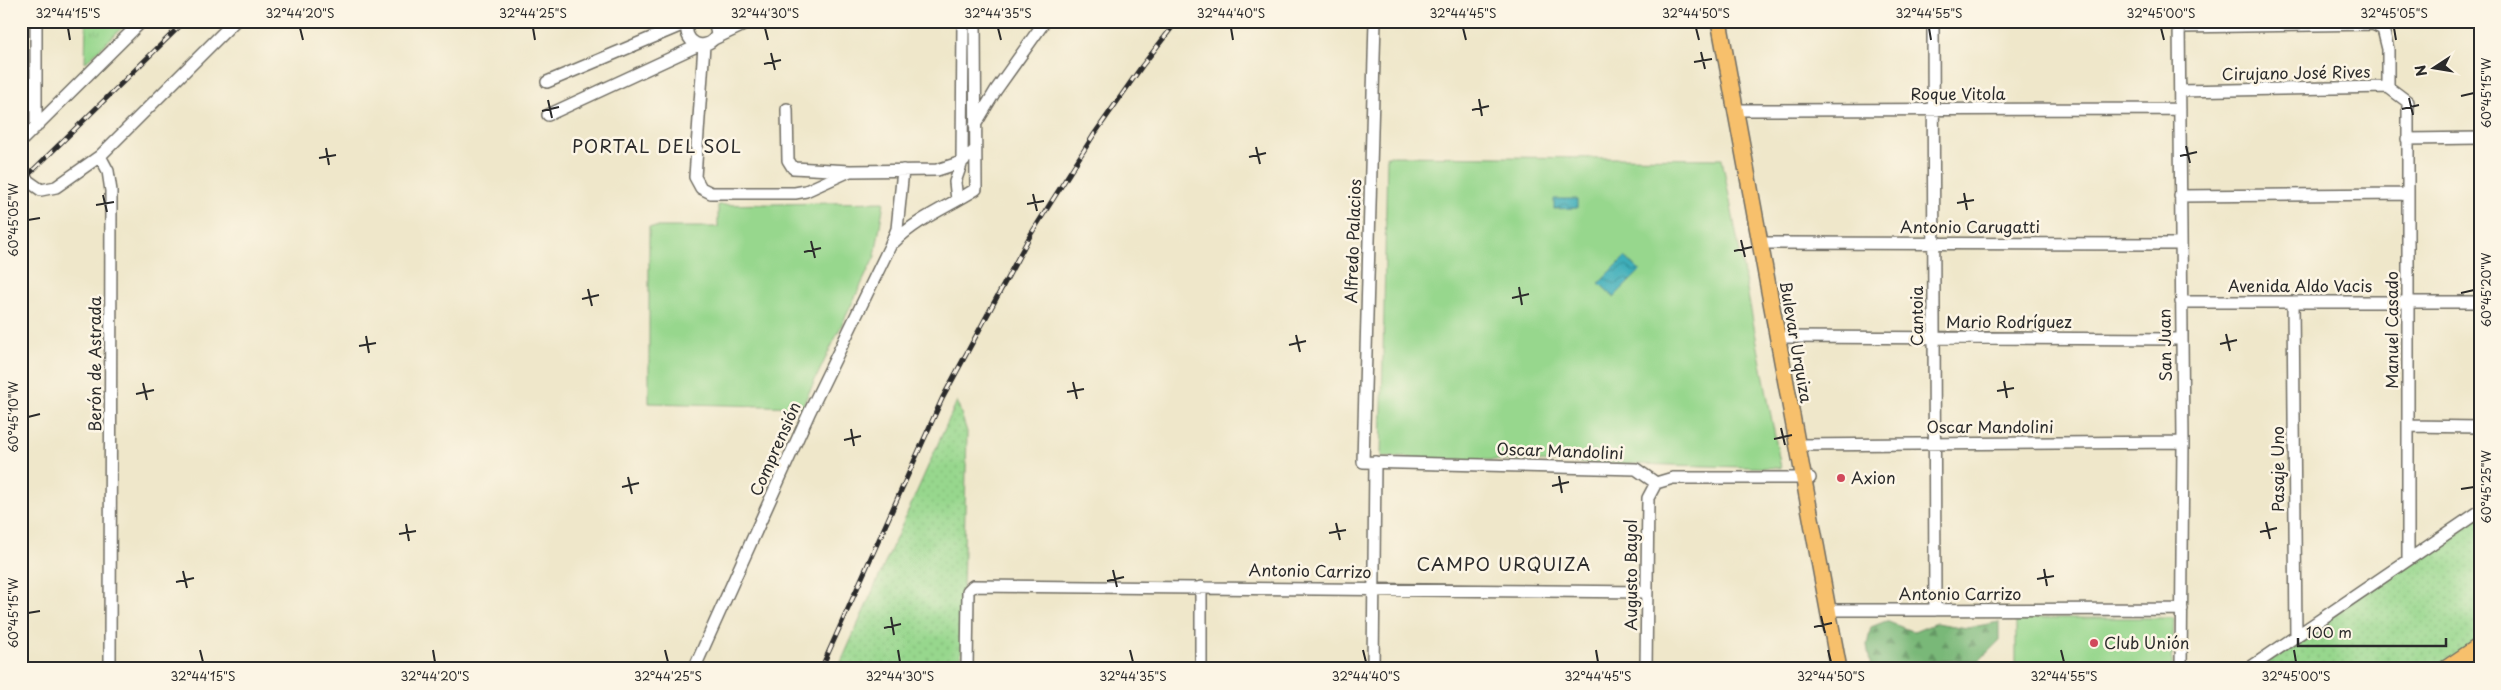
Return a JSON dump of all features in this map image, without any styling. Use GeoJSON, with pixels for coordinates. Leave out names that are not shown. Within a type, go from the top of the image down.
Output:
{"type":"FeatureCollection","features":[{"type":"Feature","properties":{"kind":"highway"},"geometry":{"type":"LineString","coordinates":[[2446,669],[2480,646]]}},
{"type":"Feature","properties":{"kind":"main road","name":"Bulevar Urquiza"},"geometry":{"type":"LineString","coordinates":[[1719,21],[1740,110]]}},
{"type":"Feature","properties":{"kind":"main road","name":"Bulevar Urquiza"},"geometry":{"type":"LineString","coordinates":[[1727,21],[1740,110],[1831,610],[1839,669]]}},
{"type":"Feature","properties":{"kind":"main road","name":"Bulevar Urquiza"},"geometry":{"type":"LineString","coordinates":[[1831,610],[1845,669]]}},
{"type":"Feature","properties":{"kind":"street"},"geometry":{"type":"LineString","coordinates":[[36,21],[36,127]]}},
{"type":"Feature","properties":{"kind":"street"},"geometry":{"type":"LineString","coordinates":[[21,141],[142,21]]}},
{"type":"Feature","properties":{"kind":"street"},"geometry":{"type":"LineString","coordinates":[[21,176],[41,190],[56,187],[100,156],[235,21]]}},
{"type":"Feature","properties":{"kind":"street"},"geometry":{"type":"LineString","coordinates":[[548,82],[689,21],[688,36],[701,45]]}},
{"type":"Feature","properties":{"kind":"street"},"geometry":{"type":"LineString","coordinates":[[714,21],[717,29],[714,39]]}},
{"type":"Feature","properties":{"kind":"street"},"geometry":{"type":"LineString","coordinates":[[548,114],[752,21]]}},
{"type":"Feature","properties":{"kind":"street"},"geometry":{"type":"LineString","coordinates":[[957,200],[955,182],[962,162],[963,21]]}},
{"type":"Feature","properties":{"kind":"street"},"geometry":{"type":"LineString","coordinates":[[787,109],[788,160],[793,168],[850,171],[937,170],[962,162],[975,150],[975,21]]}},
{"type":"Feature","properties":{"kind":"street"},"geometry":{"type":"LineString","coordinates":[[975,126],[996,90],[1045,21]]}},
{"type":"Feature","properties":{"kind":"street","name":"Alfredo Palacios"},"geometry":{"type":"LineString","coordinates":[[1373,669],[1374,588],[1369,462],[1375,21]]}},
{"type":"Feature","properties":{"kind":"street","name":"Cantoia"},"geometry":{"type":"LineString","coordinates":[[1932,21],[1935,610]]}},
{"type":"Feature","properties":{"kind":"street"},"geometry":{"type":"LineString","coordinates":[[2179,24],[2373,24],[2384,29],[2388,49],[2388,88]]}},
{"type":"Feature","properties":{"kind":"street","name":"San Juan"},"geometry":{"type":"LineString","coordinates":[[2179,24],[2183,442],[2181,669]]}},
{"type":"Feature","properties":{"kind":"street"},"geometry":{"type":"LineString","coordinates":[[701,45],[695,177],[700,188],[711,193],[795,193],[806,191],[850,171]]}},
{"type":"Feature","properties":{"kind":"street","name":"Cirujano José Rives"},"geometry":{"type":"LineString","coordinates":[[2180,90],[2388,88],[2408,102]]}},
{"type":"Feature","properties":{"kind":"street","name":"Manuel Casado"},"geometry":{"type":"LineString","coordinates":[[2408,102],[2408,558]]}},
{"type":"Feature","properties":{"kind":"street","name":"Roque Vitola"},"geometry":{"type":"LineString","coordinates":[[1740,110],[2180,109]]}},
{"type":"Feature","properties":{"kind":"street"},"geometry":{"type":"LineString","coordinates":[[2407,139],[2480,138]]}},
{"type":"Feature","properties":{"kind":"street","name":"Comprensión"},"geometry":{"type":"LineString","coordinates":[[890,246],[907,230],[976,189],[975,150]]}},
{"type":"Feature","properties":{"kind":"street","name":"Berón de Astrada"},"geometry":{"type":"LineString","coordinates":[[100,156],[108,171],[111,191],[110,669]]}},
{"type":"Feature","properties":{"kind":"street","name":"Comprensión"},"geometry":{"type":"LineString","coordinates":[[694,669],[810,410],[890,246],[897,229],[902,170]]}},
{"type":"Feature","properties":{"kind":"street"},"geometry":{"type":"LineString","coordinates":[[2180,196],[2408,194]]}},
{"type":"Feature","properties":{"kind":"street","name":"Antonio Carugatti"},"geometry":{"type":"LineString","coordinates":[[1764,243],[2180,244]]}},
{"type":"Feature","properties":{"kind":"street","name":"Avenida Aldo Vacis"},"geometry":{"type":"LineString","coordinates":[[2181,302],[2480,302]]}},
{"type":"Feature","properties":{"kind":"street","name":"Pasaje Uno"},"geometry":{"type":"LineString","coordinates":[[2293,302],[2296,637]]}},
{"type":"Feature","properties":{"kind":"street","name":"Mario Rodríguez"},"geometry":{"type":"LineString","coordinates":[[1781,338],[2181,338]]}},
{"type":"Feature","properties":{"kind":"street"},"geometry":{"type":"LineString","coordinates":[[2408,426],[2480,427]]}},
{"type":"Feature","properties":{"kind":"street","name":"Oscar Mandolini"},"geometry":{"type":"LineString","coordinates":[[1801,445],[2183,442]]}},
{"type":"Feature","properties":{"kind":"street","name":"Oscar Mandolini"},"geometry":{"type":"LineString","coordinates":[[1369,462],[1636,469],[1656,483]]}},
{"type":"Feature","properties":{"kind":"street"},"geometry":{"type":"LineString","coordinates":[[1656,483],[1673,478],[1807,478]]}},
{"type":"Feature","properties":{"kind":"street","name":"Augusto Bayol"},"geometry":{"type":"LineString","coordinates":[[1646,669],[1648,498],[1656,483]]}},
{"type":"Feature","properties":{"kind":"street"},"geometry":{"type":"LineString","coordinates":[[2248,669],[2408,558],[2480,511]]}},
{"type":"Feature","properties":{"kind":"street","name":"Antonio Carrizo"},"geometry":{"type":"LineString","coordinates":[[967,669],[968,591],[973,586],[1201,586],[1647,592]]}},
{"type":"Feature","properties":{"kind":"street"},"geometry":{"type":"LineString","coordinates":[[1201,586],[1201,669]]}},
{"type":"Feature","properties":{"kind":"street","name":"Antonio Carrizo"},"geometry":{"type":"LineString","coordinates":[[1831,610],[2182,609]]}},
{"type":"Feature","properties":{"kind":"green space"},"geometry":{"type":"Polygon","coordinates":[[[86,21],[129,21],[85,63],[86,21]]]}},
{"type":"Feature","properties":{"kind":"green space"},"geometry":{"type":"Polygon","coordinates":[[[1387,156],[1722,159],[1781,468],[1381,457],[1387,156]]]}},
{"type":"Feature","properties":{"kind":"green space"},"geometry":{"type":"Polygon","coordinates":[[[884,202],[875,256],[802,407],[649,403],[649,227],[718,227],[718,205],[884,202]]]}},
{"type":"Feature","properties":{"kind":"green space"},"geometry":{"type":"Polygon","coordinates":[[[957,401],[967,432],[961,669],[838,669],[957,401]]]}},
{"type":"Feature","properties":{"kind":"green space"},"geometry":{"type":"Polygon","coordinates":[[[2480,511],[2480,669],[2248,669],[2480,511]]]}},
{"type":"Feature","properties":{"kind":"green space","name":"Club Unión"},"geometry":{"type":"Polygon","coordinates":[[[2016,618],[2174,618],[2172,669],[2016,669],[2016,618]]]}},
{"type":"Feature","properties":{"kind":"green space"},"geometry":{"type":"Polygon","coordinates":[[[1886,621],[1914,632],[1936,623],[1967,628],[1999,622],[1999,641],[1980,660],[1932,661],[1912,669],[1871,669],[1867,645],[1871,627],[1886,621]]]}},
{"type":"Feature","properties":{"kind":"water"},"geometry":{"type":"Polygon","coordinates":[[[1554,199],[1577,199],[1577,208],[1554,209],[1554,199]]]}},
{"type":"Feature","properties":{"kind":"water"},"geometry":{"type":"Polygon","coordinates":[[[1625,257],[1640,271],[1614,297],[1599,283],[1625,257]]]}},
{"type":"Feature","properties":{"kind":"railway"},"geometry":{"type":"LineString","coordinates":[[21,182],[185,21]]}},
{"type":"Feature","properties":{"kind":"railway"},"geometry":{"type":"LineString","coordinates":[[821,669],[942,399],[1031,234],[1093,136],[1142,66],[1177,21]]}},
{"type":"Feature","properties":{"kind":"place","name":"Axion"},"geometry":{"type":"Point","coordinates":[1841,478]}},
{"type":"Feature","properties":{"kind":"place","name":"Club Unión"},"geometry":{"type":"Point","coordinates":[2094,643]}},
{"type":"Feature","properties":{"kind":"district","name":"PORTAL DEL SOL"},"geometry":{"type":"Point","coordinates":[657,147]}},
{"type":"Feature","properties":{"kind":"district","name":"CAMPO URQUIZA"},"geometry":{"type":"Point","coordinates":[1504,565]}}]}
